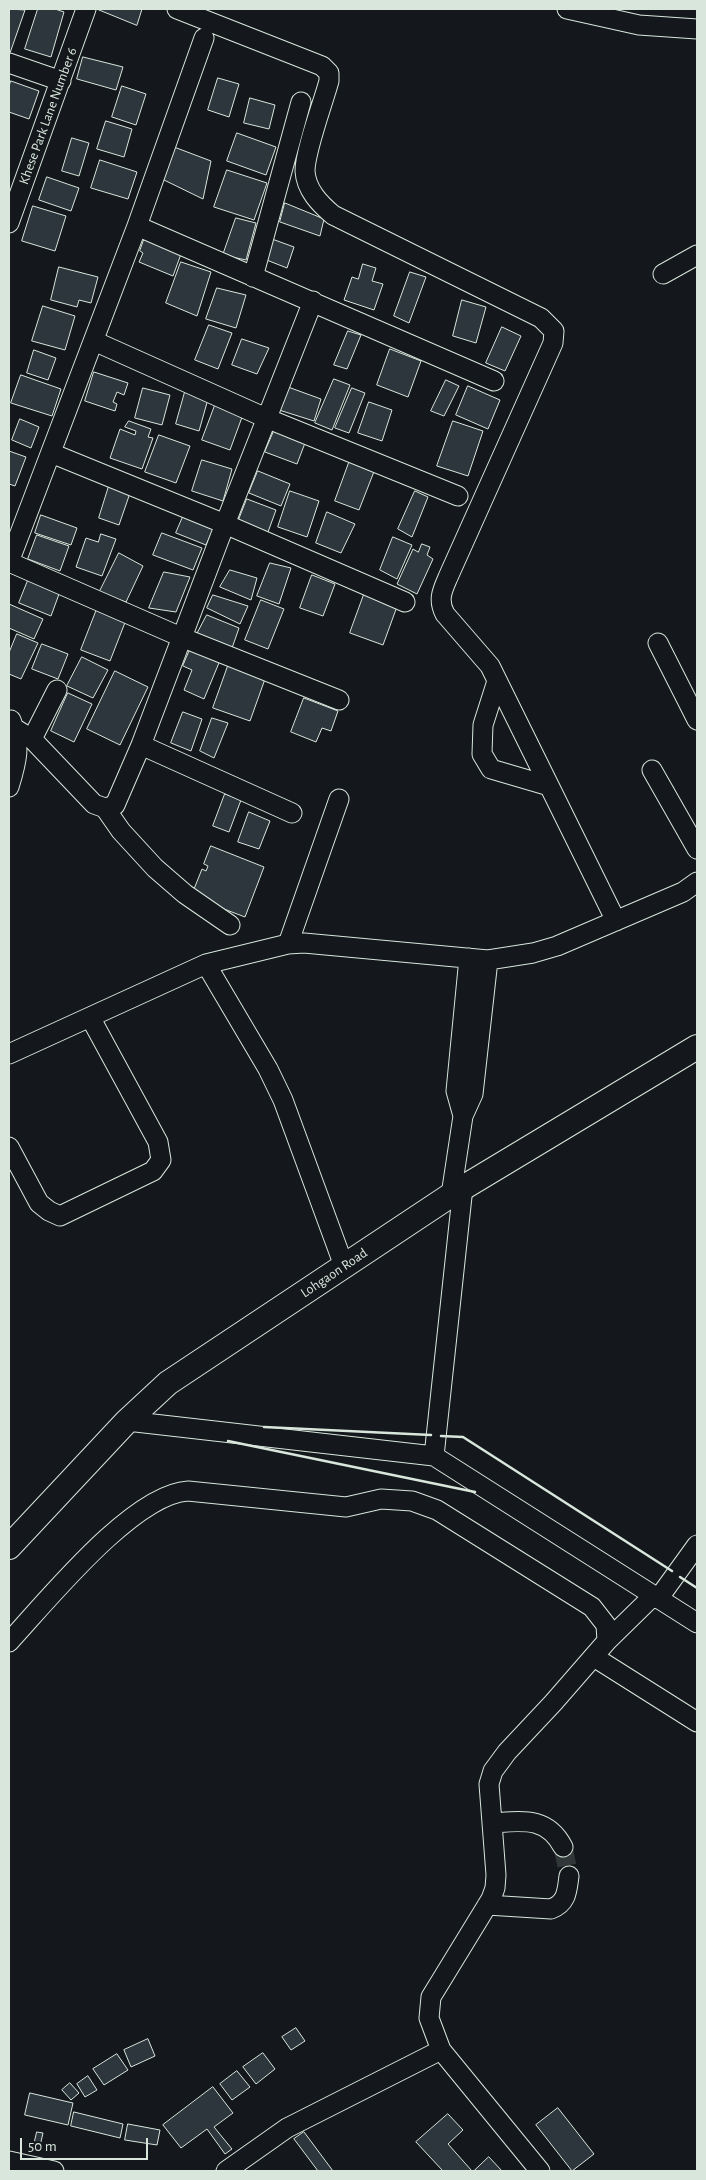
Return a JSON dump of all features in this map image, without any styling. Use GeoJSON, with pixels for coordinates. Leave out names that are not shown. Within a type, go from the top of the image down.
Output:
{"type":"FeatureCollection","features":[{"type":"Feature","properties":{"kind":"main road","name":"Lohgaon Road"},"geometry":{"type":"LineString","coordinates":[[9,1546],[127,1421],[168,1383],[457,1191],[697,1047]]}},
{"type":"Feature","properties":{"kind":"street","name":"Khese Park Lane Number 6"},"geometry":{"type":"LineString","coordinates":[[9,224],[86,9]]}},
{"type":"Feature","properties":{"kind":"street"},"geometry":{"type":"LineString","coordinates":[[177,9],[322,66],[328,73],[329,81],[307,158],[305,172],[317,202],[333,215],[541,318],[554,330],[553,343],[441,594],[440,605],[445,614],[490,666],[616,921]]}},
{"type":"Feature","properties":{"kind":"street"},"geometry":{"type":"LineString","coordinates":[[567,9],[639,25],[697,29]]}},
{"type":"Feature","properties":{"kind":"street"},"geometry":{"type":"LineString","coordinates":[[204,38],[137,226],[9,562],[182,637],[339,700]]}},
{"type":"Feature","properties":{"kind":"street"},"geometry":{"type":"LineString","coordinates":[[9,63],[61,81]]}},
{"type":"Feature","properties":{"kind":"street"},"geometry":{"type":"LineString","coordinates":[[253,277],[301,102]]}},
{"type":"Feature","properties":{"kind":"street"},"geometry":{"type":"LineString","coordinates":[[137,226],[494,381]]}},
{"type":"Feature","properties":{"kind":"street"},"geometry":{"type":"LineString","coordinates":[[663,274],[697,255]]}},
{"type":"Feature","properties":{"kind":"street"},"geometry":{"type":"LineString","coordinates":[[105,808],[115,805],[141,745],[266,418],[313,301]]}},
{"type":"Feature","properties":{"kind":"street"},"geometry":{"type":"LineString","coordinates":[[94,340],[266,418],[458,496]]}},
{"type":"Feature","properties":{"kind":"street"},"geometry":{"type":"LineString","coordinates":[[50,453],[225,524],[405,602]]}},
{"type":"Feature","properties":{"kind":"street"},"geometry":{"type":"LineString","coordinates":[[658,643],[697,720]]}},
{"type":"Feature","properties":{"kind":"street"},"geometry":{"type":"LineString","coordinates":[[497,681],[483,725],[482,754],[491,769],[549,786]]}},
{"type":"Feature","properties":{"kind":"street"},"geometry":{"type":"LineString","coordinates":[[32,739],[57,690]]}},
{"type":"Feature","properties":{"kind":"street"},"geometry":{"type":"LineString","coordinates":[[11,722],[32,739],[94,804],[105,808],[121,831],[154,868],[185,894],[230,925]]}},
{"type":"Feature","properties":{"kind":"street"},"geometry":{"type":"LineString","coordinates":[[9,787],[18,758],[11,722]]}},
{"type":"Feature","properties":{"kind":"street"},"geometry":{"type":"LineString","coordinates":[[141,745],[292,813]]}},
{"type":"Feature","properties":{"kind":"street"},"geometry":{"type":"LineString","coordinates":[[652,770],[697,849]]}},
{"type":"Feature","properties":{"kind":"street"},"geometry":{"type":"LineString","coordinates":[[288,944],[339,799]]}},
{"type":"Feature","properties":{"kind":"street"},"geometry":{"type":"LineString","coordinates":[[9,1054],[206,964],[288,944],[304,943],[478,959],[533,953],[557,946],[683,892],[697,882]]}},
{"type":"Feature","properties":{"kind":"street"},"geometry":{"type":"LineString","coordinates":[[434,1456],[463,1116],[456,1090],[478,959]]}},
{"type":"Feature","properties":{"kind":"street"},"geometry":{"type":"LineString","coordinates":[[206,964],[268,1069],[283,1100],[344,1266]]}},
{"type":"Feature","properties":{"kind":"street"},"geometry":{"type":"LineString","coordinates":[[9,1147],[39,1203],[49,1212],[60,1216],[153,1171],[161,1160],[158,1142],[90,1017]]}},
{"type":"Feature","properties":{"kind":"street"},"geometry":{"type":"LineString","coordinates":[[127,1421],[434,1456],[697,1623]]}},
{"type":"Feature","properties":{"kind":"street"},"geometry":{"type":"LineString","coordinates":[[9,1642],[116,1528],[163,1497],[176,1492],[188,1491],[346,1507],[381,1500],[423,1503],[592,1607],[606,1625],[607,1641]]}},
{"type":"Feature","properties":{"kind":"street"},"geometry":{"type":"LineString","coordinates":[[540,2171],[440,2050],[429,2018],[432,1996],[487,1905],[495,1888],[496,1875],[490,1784],[500,1759],[607,1641],[656,1597],[697,1545]]}},
{"type":"Feature","properties":{"kind":"street"},"geometry":{"type":"LineString","coordinates":[[594,1657],[697,1722]]}},
{"type":"Feature","properties":{"kind":"street"},"geometry":{"type":"LineString","coordinates":[[492,1823],[536,1822],[548,1828],[558,1837],[563,1847]]}},
{"type":"Feature","properties":{"kind":"street"},"geometry":{"type":"LineString","coordinates":[[487,1905],[551,1908],[559,1905],[564,1898],[569,1876]]}},
{"type":"Feature","properties":{"kind":"street"},"geometry":{"type":"LineString","coordinates":[[226,2171],[287,2128],[440,2050]]}},
{"type":"Feature","properties":{"kind":"street"},"geometry":{"type":"LineString","coordinates":[[9,2161],[54,2171]]}},
{"type":"Feature","properties":{"kind":"building"},"geometry":{"type":"Polygon","coordinates":[[[9,9],[25,10],[10,53],[9,53],[9,9]]]}},
{"type":"Feature","properties":{"kind":"building"},"geometry":{"type":"Polygon","coordinates":[[[38,9],[55,9],[64,12],[51,57],[25,49],[38,9]]]}},
{"type":"Feature","properties":{"kind":"building"},"geometry":{"type":"Polygon","coordinates":[[[97,9],[142,9],[137,25],[97,9]]]}},
{"type":"Feature","properties":{"kind":"building"},"geometry":{"type":"Polygon","coordinates":[[[83,57],[123,67],[116,90],[77,79],[83,57]]]}},
{"type":"Feature","properties":{"kind":"building"},"geometry":{"type":"Polygon","coordinates":[[[218,78],[239,84],[229,117],[208,110],[218,78]]]}},
{"type":"Feature","properties":{"kind":"building"},"geometry":{"type":"Polygon","coordinates":[[[11,81],[39,91],[29,119],[9,112],[9,87],[11,81]]]}},
{"type":"Feature","properties":{"kind":"building"},"geometry":{"type":"Polygon","coordinates":[[[122,86],[146,94],[136,125],[112,117],[122,86]]]}},
{"type":"Feature","properties":{"kind":"building"},"geometry":{"type":"Polygon","coordinates":[[[250,98],[275,105],[269,129],[244,123],[250,98]]]}},
{"type":"Feature","properties":{"kind":"building"},"geometry":{"type":"Polygon","coordinates":[[[106,121],[132,129],[124,157],[97,149],[106,121]]]}},
{"type":"Feature","properties":{"kind":"building"},"geometry":{"type":"Polygon","coordinates":[[[237,133],[276,147],[266,175],[227,161],[237,133]]]}},
{"type":"Feature","properties":{"kind":"building"},"geometry":{"type":"Polygon","coordinates":[[[72,138],[89,143],[79,176],[62,171],[72,138]]]}},
{"type":"Feature","properties":{"kind":"building"},"geometry":{"type":"Polygon","coordinates":[[[174,147],[211,161],[203,199],[164,180],[174,147]]]}},
{"type":"Feature","properties":{"kind":"building"},"geometry":{"type":"Polygon","coordinates":[[[100,160],[137,172],[128,199],[91,188],[100,160]]]}},
{"type":"Feature","properties":{"kind":"building"},"geometry":{"type":"Polygon","coordinates":[[[227,170],[267,183],[254,220],[214,207],[227,170]]]}},
{"type":"Feature","properties":{"kind":"building"},"geometry":{"type":"Polygon","coordinates":[[[47,177],[79,188],[71,211],[39,200],[47,177]]]}},
{"type":"Feature","properties":{"kind":"building"},"geometry":{"type":"Polygon","coordinates":[[[285,203],[324,219],[320,236],[280,222],[285,203]]]}},
{"type":"Feature","properties":{"kind":"building"},"geometry":{"type":"Polygon","coordinates":[[[33,206],[66,216],[55,251],[22,241],[33,206]]]}},
{"type":"Feature","properties":{"kind":"building"},"geometry":{"type":"Polygon","coordinates":[[[236,218],[256,223],[246,260],[223,255],[236,218]]]}},
{"type":"Feature","properties":{"kind":"building"},"geometry":{"type":"Polygon","coordinates":[[[145,237],[181,254],[173,276],[139,262],[143,253],[140,251],[145,237]]]}},
{"type":"Feature","properties":{"kind":"building"},"geometry":{"type":"Polygon","coordinates":[[[272,239],[294,247],[287,268],[264,259],[272,239]]]}},
{"type":"Feature","properties":{"kind":"building"},"geometry":{"type":"Polygon","coordinates":[[[181,262],[211,272],[197,316],[166,303],[181,262]]]}},
{"type":"Feature","properties":{"kind":"building"},"geometry":{"type":"Polygon","coordinates":[[[363,264],[376,268],[372,281],[383,284],[374,310],[344,300],[352,277],[358,279],[363,264]]]}},
{"type":"Feature","properties":{"kind":"building"},"geometry":{"type":"Polygon","coordinates":[[[59,267],[98,277],[91,303],[79,300],[77,307],[51,300],[59,267]]]}},
{"type":"Feature","properties":{"kind":"building"},"geometry":{"type":"Polygon","coordinates":[[[410,272],[426,277],[409,323],[394,316],[410,272]]]}},
{"type":"Feature","properties":{"kind":"building"},"geometry":{"type":"Polygon","coordinates":[[[217,288],[246,295],[236,328],[206,319],[217,288]]]}},
{"type":"Feature","properties":{"kind":"building"},"geometry":{"type":"Polygon","coordinates":[[[462,300],[486,307],[476,343],[453,336],[462,300]]]}},
{"type":"Feature","properties":{"kind":"building"},"geometry":{"type":"Polygon","coordinates":[[[43,306],[75,316],[65,350],[32,341],[43,306]]]}},
{"type":"Feature","properties":{"kind":"building"},"geometry":{"type":"Polygon","coordinates":[[[209,325],[232,333],[218,369],[195,360],[209,325]]]}},
{"type":"Feature","properties":{"kind":"building"},"geometry":{"type":"Polygon","coordinates":[[[502,327],[521,336],[505,371],[486,363],[502,327]]]}},
{"type":"Feature","properties":{"kind":"building"},"geometry":{"type":"Polygon","coordinates":[[[348,331],[361,335],[347,369],[334,365],[348,331]]]}},
{"type":"Feature","properties":{"kind":"building"},"geometry":{"type":"Polygon","coordinates":[[[242,339],[269,348],[257,374],[232,365],[242,339]]]}},
{"type":"Feature","properties":{"kind":"building"},"geometry":{"type":"Polygon","coordinates":[[[390,349],[421,361],[408,397],[377,385],[390,349]]]}},
{"type":"Feature","properties":{"kind":"building"},"geometry":{"type":"Polygon","coordinates":[[[34,350],[56,358],[48,380],[27,373],[34,350]]]}},
{"type":"Feature","properties":{"kind":"building"},"geometry":{"type":"Polygon","coordinates":[[[94,372],[128,383],[124,395],[117,392],[113,402],[117,404],[115,411],[85,401],[94,372]]]}},
{"type":"Feature","properties":{"kind":"building"},"geometry":{"type":"Polygon","coordinates":[[[21,375],[61,389],[52,416],[11,403],[21,375]]]}},
{"type":"Feature","properties":{"kind":"building"},"geometry":{"type":"Polygon","coordinates":[[[334,379],[350,385],[332,430],[315,423],[334,379]]]}},
{"type":"Feature","properties":{"kind":"building"},"geometry":{"type":"Polygon","coordinates":[[[446,380],[459,386],[444,416],[431,411],[446,380]]]}},
{"type":"Feature","properties":{"kind":"building"},"geometry":{"type":"Polygon","coordinates":[[[468,386],[500,400],[488,429],[456,415],[468,386]]]}},
{"type":"Feature","properties":{"kind":"building"},"geometry":{"type":"Polygon","coordinates":[[[288,387],[321,399],[314,421],[279,410],[288,387]]]}},
{"type":"Feature","properties":{"kind":"building"},"geometry":{"type":"Polygon","coordinates":[[[143,388],[170,395],[162,425],[135,418],[143,388]]]}},
{"type":"Feature","properties":{"kind":"building"},"geometry":{"type":"Polygon","coordinates":[[[352,388],[365,393],[349,433],[335,428],[352,388]]]}},
{"type":"Feature","properties":{"kind":"building"},"geometry":{"type":"Polygon","coordinates":[[[185,392],[208,399],[199,431],[176,424],[185,392]]]}},
{"type":"Feature","properties":{"kind":"building"},"geometry":{"type":"Polygon","coordinates":[[[217,400],[245,409],[230,450],[202,440],[217,400]]]}},
{"type":"Feature","properties":{"kind":"building"},"geometry":{"type":"Polygon","coordinates":[[[369,402],[392,410],[382,441],[358,433],[369,402]]]}},
{"type":"Feature","properties":{"kind":"building"},"geometry":{"type":"Polygon","coordinates":[[[20,419],[39,427],[31,448],[12,440],[20,419]]]}},
{"type":"Feature","properties":{"kind":"building"},"geometry":{"type":"Polygon","coordinates":[[[129,421],[151,429],[148,437],[153,438],[142,469],[110,458],[120,429],[135,435],[136,431],[125,427],[129,421]]]}},
{"type":"Feature","properties":{"kind":"building"},"geometry":{"type":"Polygon","coordinates":[[[453,421],[483,431],[468,476],[437,466],[453,421]]]}},
{"type":"Feature","properties":{"kind":"building"},"geometry":{"type":"Polygon","coordinates":[[[274,431],[305,443],[297,464],[265,452],[274,431]]]}},
{"type":"Feature","properties":{"kind":"building"},"geometry":{"type":"Polygon","coordinates":[[[159,435],[190,446],[176,483],[145,472],[159,435]]]}},
{"type":"Feature","properties":{"kind":"building"},"geometry":{"type":"Polygon","coordinates":[[[9,451],[26,457],[15,486],[9,484],[9,451]]]}},
{"type":"Feature","properties":{"kind":"building"},"geometry":{"type":"Polygon","coordinates":[[[202,460],[232,469],[223,501],[192,491],[202,460]]]}},
{"type":"Feature","properties":{"kind":"building"},"geometry":{"type":"Polygon","coordinates":[[[350,460],[375,469],[359,510],[335,501],[350,460]]]}},
{"type":"Feature","properties":{"kind":"building"},"geometry":{"type":"Polygon","coordinates":[[[258,471],[290,484],[281,506],[249,493],[258,471]]]}},
{"type":"Feature","properties":{"kind":"building"},"geometry":{"type":"Polygon","coordinates":[[[109,486],[130,493],[119,525],[99,518],[109,486]]]}},
{"type":"Feature","properties":{"kind":"building"},"geometry":{"type":"Polygon","coordinates":[[[290,491],[319,501],[307,537],[278,527],[290,491]]]}},
{"type":"Feature","properties":{"kind":"building"},"geometry":{"type":"Polygon","coordinates":[[[415,491],[428,497],[412,537],[398,529],[415,491]]]}},
{"type":"Feature","properties":{"kind":"building"},"geometry":{"type":"Polygon","coordinates":[[[247,499],[276,510],[268,532],[238,522],[247,499]]]}},
{"type":"Feature","properties":{"kind":"building"},"geometry":{"type":"Polygon","coordinates":[[[185,512],[215,525],[206,545],[176,533],[185,512]]]}},
{"type":"Feature","properties":{"kind":"building"},"geometry":{"type":"Polygon","coordinates":[[[327,512],[355,524],[341,553],[316,543],[327,512]]]}},
{"type":"Feature","properties":{"kind":"building"},"geometry":{"type":"Polygon","coordinates":[[[41,515],[77,528],[71,545],[35,533],[41,515]]]}},
{"type":"Feature","properties":{"kind":"building"},"geometry":{"type":"Polygon","coordinates":[[[162,533],[202,548],[193,570],[153,555],[162,533]]]}},
{"type":"Feature","properties":{"kind":"building"},"geometry":{"type":"Polygon","coordinates":[[[101,534],[116,539],[102,576],[76,567],[86,538],[98,542],[101,534]]]}},
{"type":"Feature","properties":{"kind":"building"},"geometry":{"type":"Polygon","coordinates":[[[37,535],[69,546],[60,571],[28,559],[37,535]]]}},
{"type":"Feature","properties":{"kind":"building"},"geometry":{"type":"Polygon","coordinates":[[[393,537],[412,545],[397,579],[380,570],[393,537]]]}},
{"type":"Feature","properties":{"kind":"building"},"geometry":{"type":"Polygon","coordinates":[[[422,544],[430,547],[427,555],[433,559],[417,594],[397,584],[413,549],[418,552],[422,544]]]}},
{"type":"Feature","properties":{"kind":"building"},"geometry":{"type":"Polygon","coordinates":[[[119,553],[143,566],[126,602],[99,593],[119,553]]]}},
{"type":"Feature","properties":{"kind":"building"},"geometry":{"type":"Polygon","coordinates":[[[270,563],[291,568],[279,604],[257,596],[270,563]]]}},
{"type":"Feature","properties":{"kind":"building"},"geometry":{"type":"Polygon","coordinates":[[[230,570],[257,578],[251,600],[220,587],[230,570]]]}},
{"type":"Feature","properties":{"kind":"building"},"geometry":{"type":"Polygon","coordinates":[[[164,572],[190,577],[176,612],[149,608],[164,572]]]}},
{"type":"Feature","properties":{"kind":"building"},"geometry":{"type":"Polygon","coordinates":[[[31,573],[62,586],[51,616],[19,603],[31,573]]]}},
{"type":"Feature","properties":{"kind":"building"},"geometry":{"type":"Polygon","coordinates":[[[312,575],[335,584],[323,616],[300,608],[312,575]]]}},
{"type":"Feature","properties":{"kind":"building"},"geometry":{"type":"Polygon","coordinates":[[[366,589],[399,601],[383,645],[350,633],[366,589]]]}},
{"type":"Feature","properties":{"kind":"building"},"geometry":{"type":"Polygon","coordinates":[[[213,595],[248,606],[240,624],[207,608],[213,595]]]}},
{"type":"Feature","properties":{"kind":"building"},"geometry":{"type":"Polygon","coordinates":[[[261,600],[284,609],[268,649],[245,640],[261,600]]]}},
{"type":"Feature","properties":{"kind":"building"},"geometry":{"type":"Polygon","coordinates":[[[9,604],[43,619],[34,639],[9,628],[9,604]]]}},
{"type":"Feature","properties":{"kind":"building"},"geometry":{"type":"Polygon","coordinates":[[[97,609],[126,620],[110,661],[81,650],[97,609]]]}},
{"type":"Feature","properties":{"kind":"building"},"geometry":{"type":"Polygon","coordinates":[[[207,615],[239,628],[231,651],[197,634],[207,615]]]}},
{"type":"Feature","properties":{"kind":"building"},"geometry":{"type":"Polygon","coordinates":[[[17,634],[38,643],[21,679],[9,674],[9,653],[17,634]]]}},
{"type":"Feature","properties":{"kind":"building"},"geometry":{"type":"Polygon","coordinates":[[[42,644],[68,654],[58,679],[32,669],[42,644]]]}},
{"type":"Feature","properties":{"kind":"building"},"geometry":{"type":"Polygon","coordinates":[[[192,645],[221,658],[204,699],[184,690],[192,670],[183,666],[192,645]]]}},
{"type":"Feature","properties":{"kind":"building"},"geometry":{"type":"Polygon","coordinates":[[[82,657],[108,670],[93,698],[67,686],[82,657]]]}},
{"type":"Feature","properties":{"kind":"building"},"geometry":{"type":"Polygon","coordinates":[[[228,666],[265,679],[250,721],[213,708],[228,666]]]}},
{"type":"Feature","properties":{"kind":"building"},"geometry":{"type":"Polygon","coordinates":[[[115,671],[148,687],[120,745],[87,729],[115,671]]]}},
{"type":"Feature","properties":{"kind":"building"},"geometry":{"type":"Polygon","coordinates":[[[68,693],[92,704],[74,742],[51,731],[68,693]]]}},
{"type":"Feature","properties":{"kind":"building"},"geometry":{"type":"Polygon","coordinates":[[[304,698],[338,711],[331,731],[322,728],[316,742],[291,732],[304,698]]]}},
{"type":"Feature","properties":{"kind":"building"},"geometry":{"type":"Polygon","coordinates":[[[183,712],[202,719],[191,751],[171,743],[183,712]]]}},
{"type":"Feature","properties":{"kind":"building"},"geometry":{"type":"Polygon","coordinates":[[[212,718],[228,723],[214,758],[200,751],[212,718]]]}},
{"type":"Feature","properties":{"kind":"building"},"geometry":{"type":"Polygon","coordinates":[[[225,794],[241,800],[229,832],[213,826],[225,794]]]}},
{"type":"Feature","properties":{"kind":"building"},"geometry":{"type":"Polygon","coordinates":[[[249,812],[270,821],[259,849],[238,842],[249,812]]]}},
{"type":"Feature","properties":{"kind":"building"},"geometry":{"type":"Polygon","coordinates":[[[211,846],[264,867],[245,917],[195,898],[198,891],[194,889],[202,869],[206,871],[208,866],[204,864],[211,846]]]}},
{"type":"Feature","properties":{"kind":"building"},"geometry":{"type":"Polygon","coordinates":[[[296,2028],[305,2041],[291,2050],[282,2037],[296,2028]]]}},
{"type":"Feature","properties":{"kind":"building"},"geometry":{"type":"Polygon","coordinates":[[[148,2039],[155,2056],[131,2067],[124,2050],[148,2039]]]}},
{"type":"Feature","properties":{"kind":"building"},"geometry":{"type":"Polygon","coordinates":[[[263,2053],[275,2069],[256,2084],[243,2067],[263,2053]]]}},
{"type":"Feature","properties":{"kind":"building"},"geometry":{"type":"Polygon","coordinates":[[[117,2054],[128,2070],[104,2085],[93,2069],[117,2054]]]}},
{"type":"Feature","properties":{"kind":"building"},"geometry":{"type":"Polygon","coordinates":[[[237,2071],[250,2087],[232,2100],[220,2084],[237,2071]]]}},
{"type":"Feature","properties":{"kind":"building"},"geometry":{"type":"Polygon","coordinates":[[[88,2076],[97,2090],[85,2097],[77,2084],[88,2076]]]}},
{"type":"Feature","properties":{"kind":"building"},"geometry":{"type":"Polygon","coordinates":[[[70,2083],[79,2093],[71,2100],[62,2090],[70,2083]]]}},
{"type":"Feature","properties":{"kind":"building"},"geometry":{"type":"Polygon","coordinates":[[[213,2087],[233,2113],[214,2127],[232,2149],[225,2154],[207,2129],[181,2148],[163,2125],[213,2087]]]}},
{"type":"Feature","properties":{"kind":"building"},"geometry":{"type":"Polygon","coordinates":[[[30,2093],[73,2103],[68,2125],[25,2115],[30,2093]]]}},
{"type":"Feature","properties":{"kind":"building"},"geometry":{"type":"Polygon","coordinates":[[[558,2108],[594,2154],[572,2171],[536,2125],[558,2108]]]}},
{"type":"Feature","properties":{"kind":"building"},"geometry":{"type":"Polygon","coordinates":[[[74,2112],[123,2124],[120,2138],[71,2126],[74,2112]]]}},
{"type":"Feature","properties":{"kind":"building"},"geometry":{"type":"Polygon","coordinates":[[[448,2114],[463,2130],[448,2144],[472,2171],[443,2171],[416,2142],[448,2114]]]}},
{"type":"Feature","properties":{"kind":"building"},"geometry":{"type":"Polygon","coordinates":[[[128,2124],[160,2130],[157,2145],[125,2140],[128,2124]]]}},
{"type":"Feature","properties":{"kind":"building"},"geometry":{"type":"Polygon","coordinates":[[[37,2132],[43,2133],[40,2146],[34,2145],[37,2132]]]}},
{"type":"Feature","properties":{"kind":"building"},"geometry":{"type":"Polygon","coordinates":[[[304,2132],[333,2171],[318,2171],[294,2139],[304,2132]]]}},
{"type":"Feature","properties":{"kind":"building"},"geometry":{"type":"Polygon","coordinates":[[[489,2157],[502,2171],[474,2171],[489,2157]]]}},
{"type":"Feature","properties":{"kind":"tunnel"},"geometry":{"type":"LineString","coordinates":[[563,1847],[569,1876]]}},
{"type":"Feature","properties":{"kind":"wall"},"geometry":{"type":"LineString","coordinates":[[264,1427],[431,1435]]}},
{"type":"Feature","properties":{"kind":"wall"},"geometry":{"type":"LineString","coordinates":[[441,1436],[463,1437],[672,1571]]}},
{"type":"Feature","properties":{"kind":"wall"},"geometry":{"type":"LineString","coordinates":[[228,1441],[475,1492]]}},
{"type":"Feature","properties":{"kind":"wall"},"geometry":{"type":"LineString","coordinates":[[680,1577],[697,1588]]}}]}
